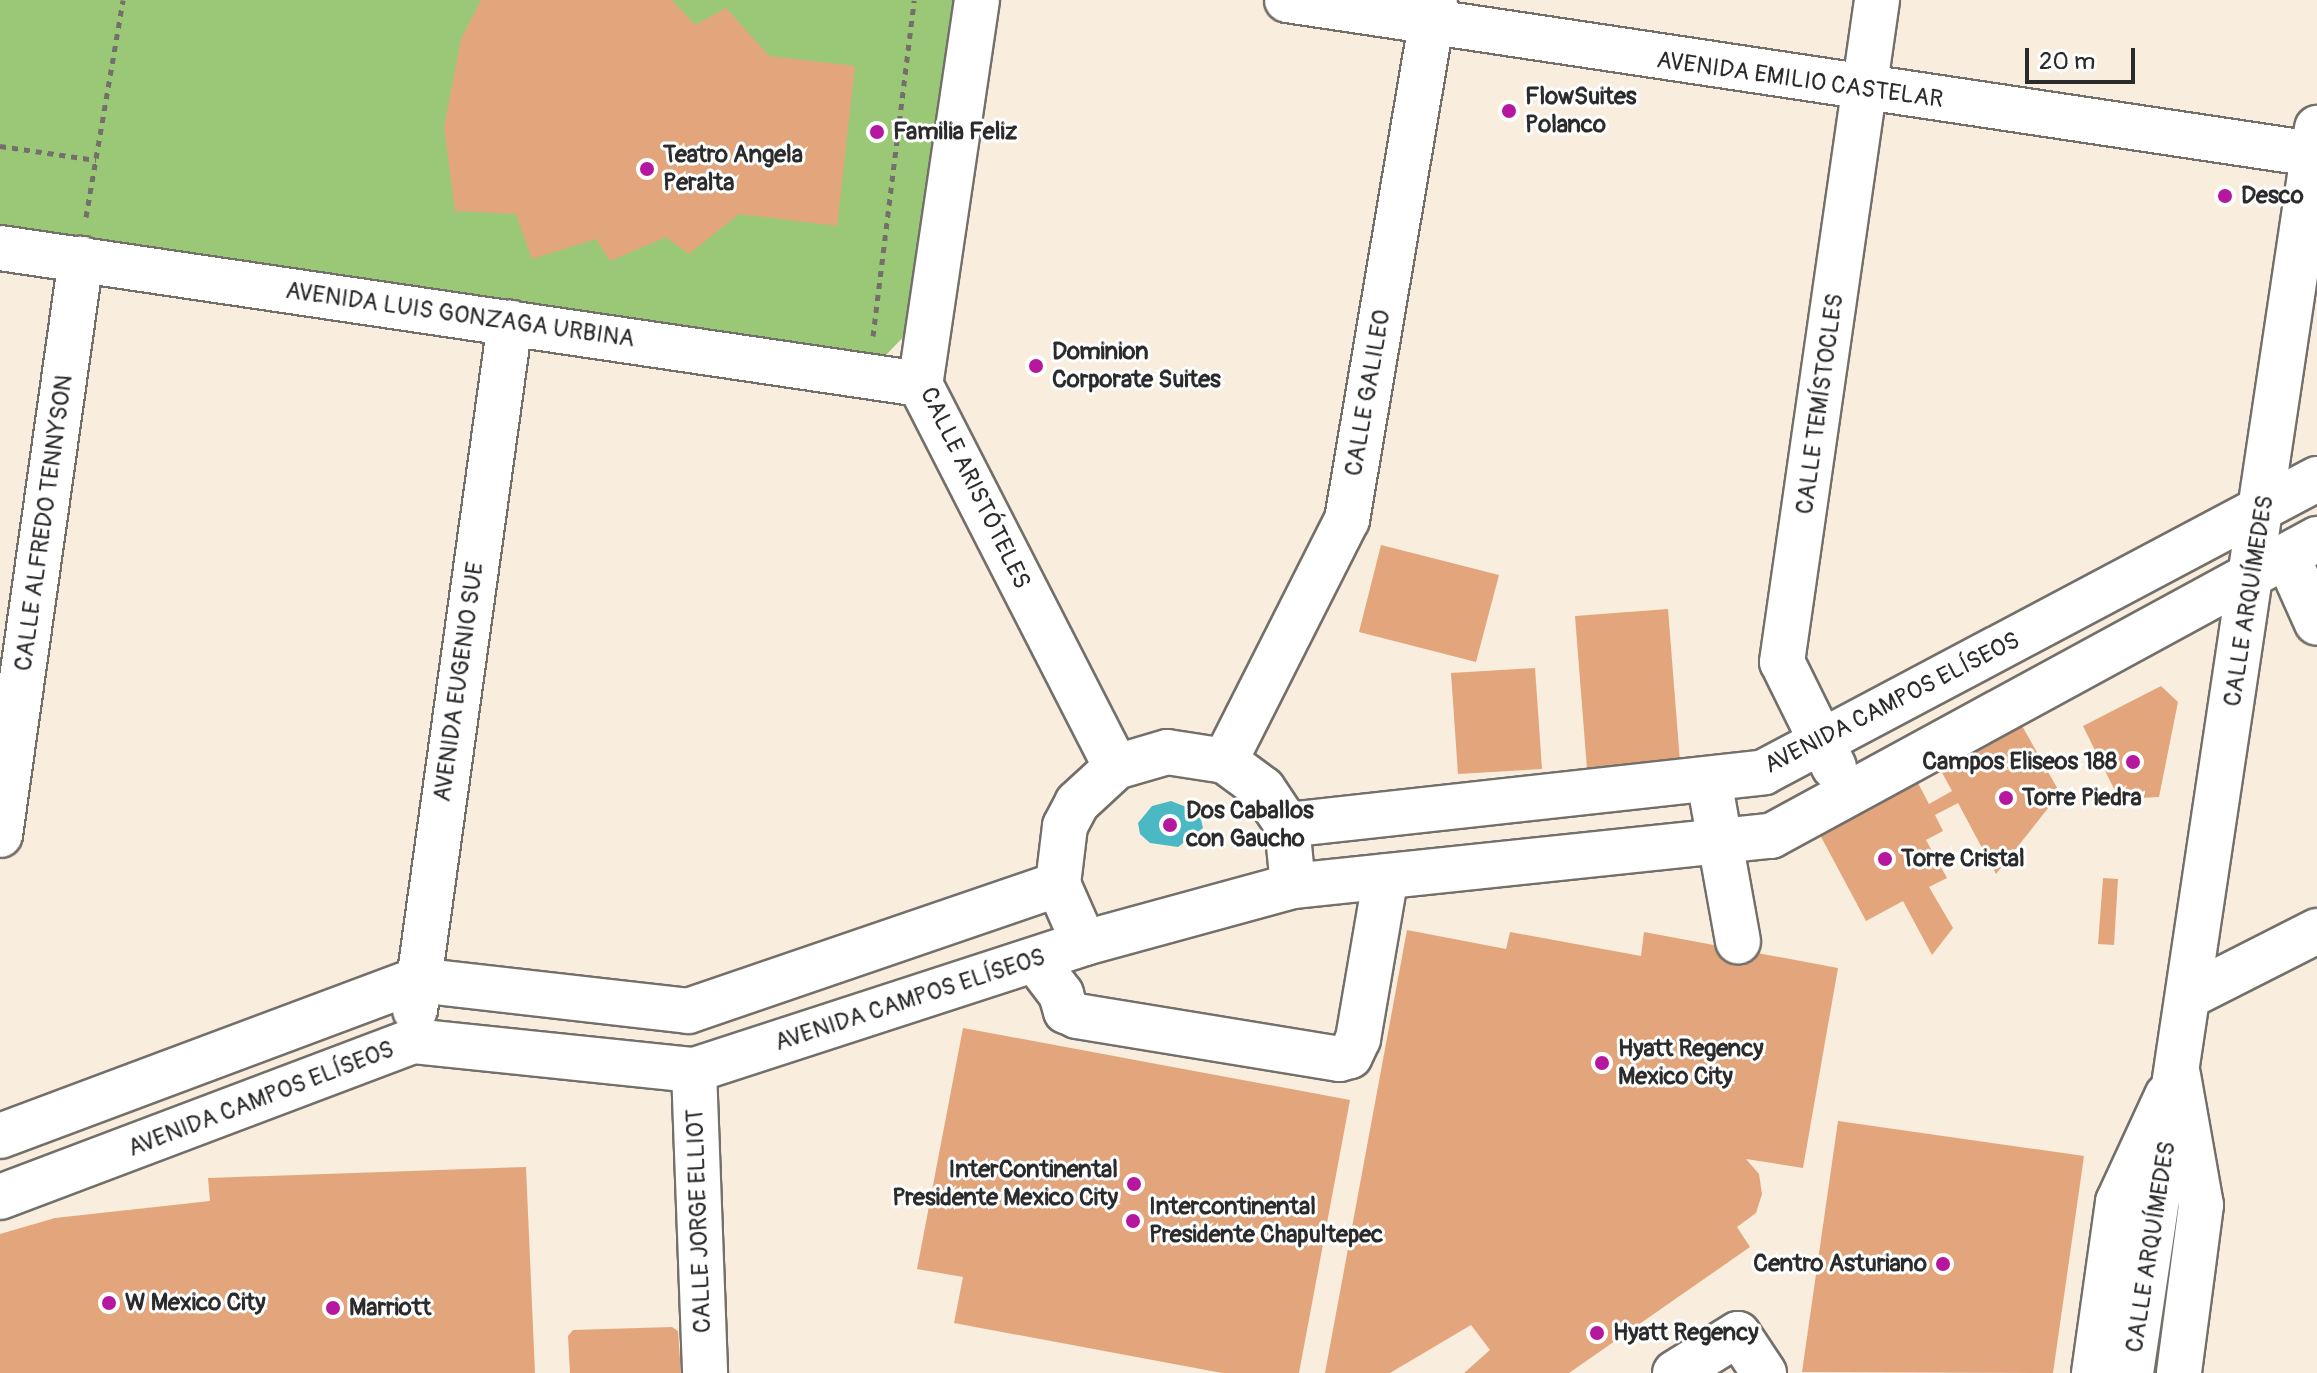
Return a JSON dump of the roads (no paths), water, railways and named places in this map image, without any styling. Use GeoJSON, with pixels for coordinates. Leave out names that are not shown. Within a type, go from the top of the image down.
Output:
{"type":"FeatureCollection","features":[{"type":"Feature","properties":{"kind":"street","name":"CALLE ARISTÓTELES"},"geometry":{"type":"LineString","coordinates":[[977,0],[920,384],[1116,767]]}},
{"type":"Feature","properties":{"kind":"street","name":"AVENIDA EMILIO CASTELAR"},"geometry":{"type":"LineString","coordinates":[[1287,0],[1433,12],[1865,91],[2315,141]]}},
{"type":"Feature","properties":{"kind":"street","name":"CALLE TEMÍSTOCLES"},"geometry":{"type":"LineString","coordinates":[[1851,792],[1819,743],[1782,662],[1877,0]]}},
{"type":"Feature","properties":{"kind":"street","name":"CALLE GALILEO"},"geometry":{"type":"LineString","coordinates":[[1225,761],[1347,520],[1433,12]]}},
{"type":"Feature","properties":{"kind":"street","name":"CALLE ARQUÍMEDES"},"geometry":{"type":"LineString","coordinates":[[2131,1373],[2189,996],[2286,556],[2263,508],[2315,141]]}},
{"type":"Feature","properties":{"kind":"street","name":"AVENIDA LUIS GONZAGA URBINA"},"geometry":{"type":"LineString","coordinates":[[0,248],[84,238],[510,323],[920,384]]}},
{"type":"Feature","properties":{"kind":"street","name":"CALLE ALFREDO TENNYSON"},"geometry":{"type":"LineString","coordinates":[[0,835],[84,238]]}},
{"type":"Feature","properties":{"kind":"street","name":"AVENIDA EUGENIO SUE"},"geometry":{"type":"LineString","coordinates":[[412,1041],[417,980],[510,323]]}},
{"type":"Feature","properties":{"kind":"street","name":"AVENIDA CAMPOS ELÍSEOS"},"geometry":{"type":"LineString","coordinates":[[1287,825],[1764,772],[2317,479]]}},
{"type":"Feature","properties":{"kind":"street"},"geometry":{"type":"LineString","coordinates":[[1293,886],[1287,825],[1263,789],[1225,761],[1167,752],[1116,767],[1086,793],[1065,826],[1058,884],[1084,943],[1293,886],[1771,836],[2286,556],[2317,623]]}},
{"type":"Feature","properties":{"kind":"street"},"geometry":{"type":"LineString","coordinates":[[1709,780],[1738,941]]}},
{"type":"Feature","properties":{"kind":"street"},"geometry":{"type":"LineString","coordinates":[[1062,1003],[1077,1016],[1326,1058],[1350,1056],[1358,1039],[1386,876]]}},
{"type":"Feature","properties":{"kind":"street"},"geometry":{"type":"LineString","coordinates":[[0,1136],[417,980],[688,1011],[1058,884]]}},
{"type":"Feature","properties":{"kind":"street"},"geometry":{"type":"LineString","coordinates":[[2189,996],[2317,931]]}},
{"type":"Feature","properties":{"kind":"street","name":"AVENIDA CAMPOS ELÍSEOS"},"geometry":{"type":"LineString","coordinates":[[0,1197],[412,1041],[694,1070],[1084,943]]}},
{"type":"Feature","properties":{"kind":"street"},"geometry":{"type":"LineString","coordinates":[[1035,960],[1061,994],[1061,1028],[1072,1037],[1173,1055]]}},
{"type":"Feature","properties":{"kind":"street","name":"CALLE JORGE ELLIOT"},"geometry":{"type":"LineString","coordinates":[[694,1070],[705,1373]]}},
{"type":"Feature","properties":{"kind":"street","name":"CALLE ARQUÍMEDES"},"geometry":{"type":"LineString","coordinates":[[2094,1373],[2118,1202],[2178,1073]]}},
{"type":"Feature","properties":{"kind":"street","name":"CALLE ARQUÍMEDES"},"geometry":{"type":"LineString","coordinates":[[2178,1073],[2201,1205],[2179,1373]]}},
{"type":"Feature","properties":{"kind":"street"},"geometry":{"type":"LineString","coordinates":[[1675,1373],[1738,1334],[1764,1373]]}},
{"type":"Feature","properties":{"kind":"water"},"geometry":{"type":"Polygon","coordinates":[[[1171,801],[1199,812],[1203,828],[1178,847],[1150,843],[1140,834],[1138,823],[1152,806],[1171,801]]]}},
{"type":"Feature","properties":{"kind":"place","name":"FlowSuites Polanco"},"geometry":{"type":"Point","coordinates":[1509,111]}},
{"type":"Feature","properties":{"kind":"place","name":"Familia Feliz"},"geometry":{"type":"Point","coordinates":[877,132]}},
{"type":"Feature","properties":{"kind":"place","name":"Teatro Angela Peralta"},"geometry":{"type":"Point","coordinates":[647,169]}},
{"type":"Feature","properties":{"kind":"place","name":"Desco"},"geometry":{"type":"Point","coordinates":[2225,196]}},
{"type":"Feature","properties":{"kind":"place","name":"Dominion Corporate Suites"},"geometry":{"type":"Point","coordinates":[1036,366]}},
{"type":"Feature","properties":{"kind":"place","name":"Campos Eliseos 188"},"geometry":{"type":"Point","coordinates":[2133,762]}},
{"type":"Feature","properties":{"kind":"place","name":"Torre Piedra"},"geometry":{"type":"Point","coordinates":[2006,798]}},
{"type":"Feature","properties":{"kind":"place","name":"Dos Caballos con Gaucho"},"geometry":{"type":"Point","coordinates":[1170,825]}},
{"type":"Feature","properties":{"kind":"place","name":"Torre Cristal"},"geometry":{"type":"Point","coordinates":[1885,859]}},
{"type":"Feature","properties":{"kind":"place","name":"Hyatt Regency Mexico City"},"geometry":{"type":"Point","coordinates":[1602,1063]}},
{"type":"Feature","properties":{"kind":"place","name":"InterContinental Presidente Mexico City"},"geometry":{"type":"Point","coordinates":[1134,1184]}},
{"type":"Feature","properties":{"kind":"place","name":"Intercontinental Presidente Chapultepec"},"geometry":{"type":"Point","coordinates":[1133,1221]}},
{"type":"Feature","properties":{"kind":"place","name":"Centro Asturiano"},"geometry":{"type":"Point","coordinates":[1943,1264]}},
{"type":"Feature","properties":{"kind":"place","name":"W Mexico City"},"geometry":{"type":"Point","coordinates":[109,1303]}},
{"type":"Feature","properties":{"kind":"place","name":"Marriott"},"geometry":{"type":"Point","coordinates":[333,1308]}},
{"type":"Feature","properties":{"kind":"place","name":"Hyatt Regency"},"geometry":{"type":"Point","coordinates":[1597,1333]}}]}
